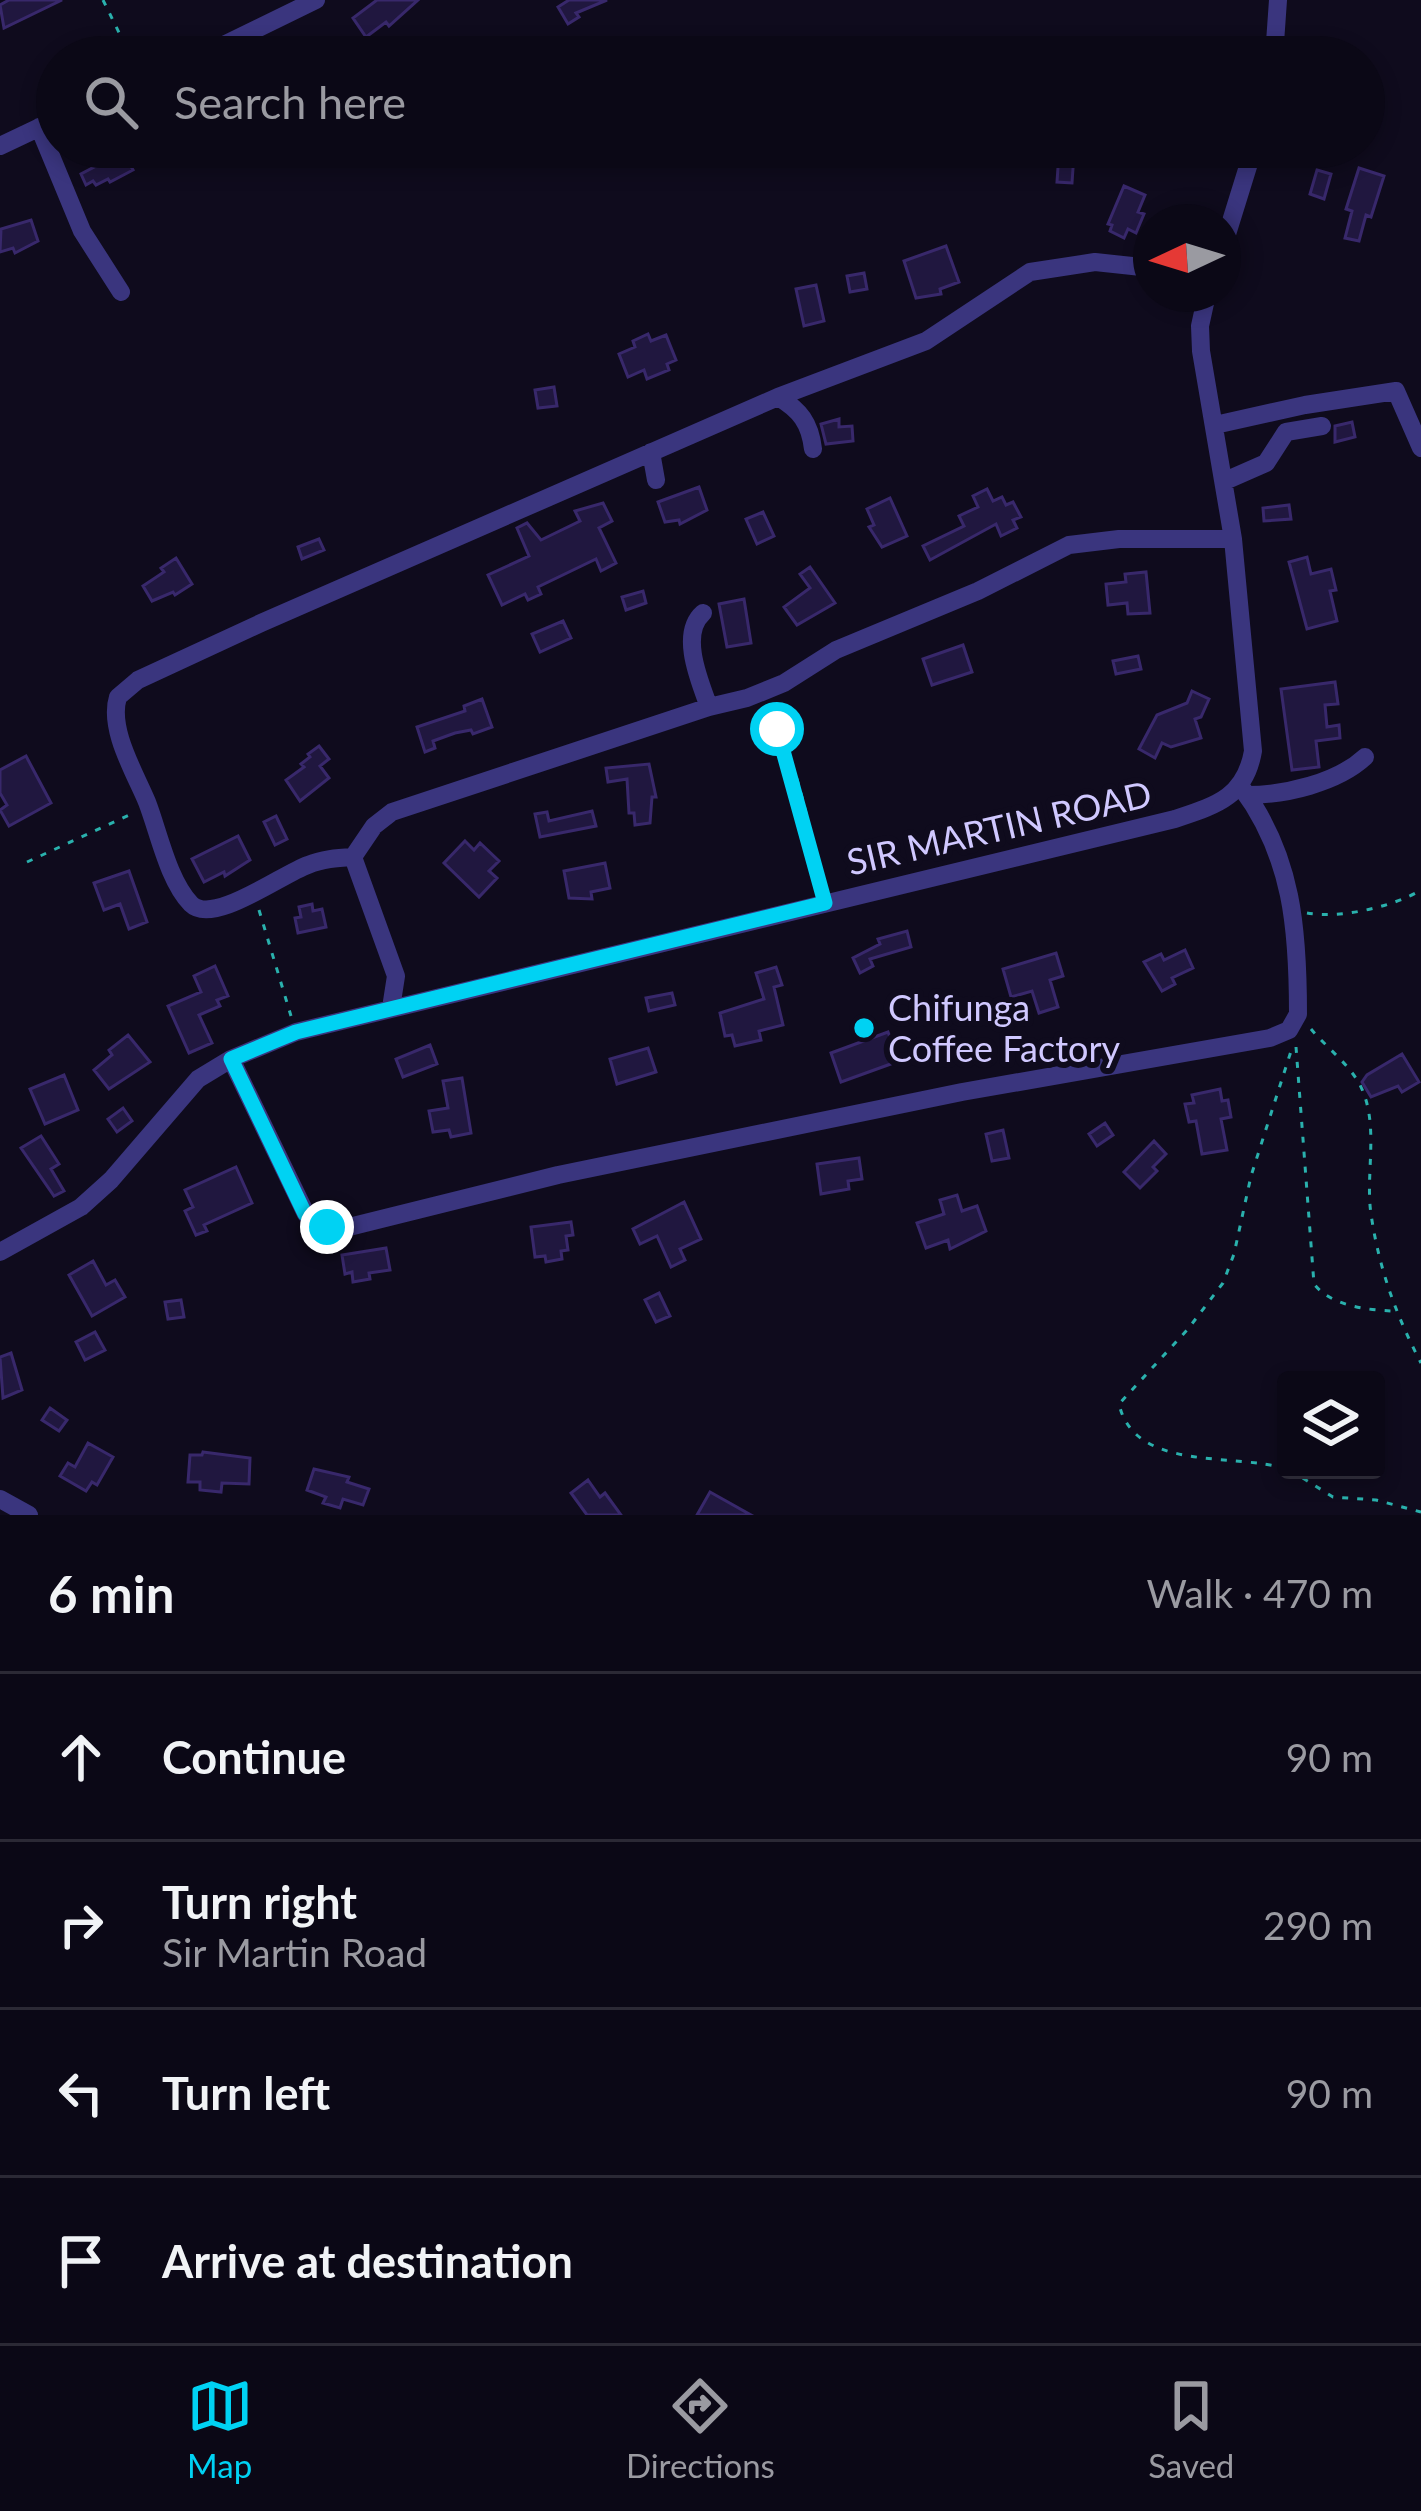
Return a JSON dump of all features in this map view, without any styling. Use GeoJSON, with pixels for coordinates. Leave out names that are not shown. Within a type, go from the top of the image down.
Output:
{"type":"FeatureCollection","features":[{"type":"Feature","properties":{"kind":"street"},"geometry":{"type":"LineString","coordinates":[[242,36],[316,0]]}},
{"type":"Feature","properties":{"kind":"street"},"geometry":{"type":"LineString","coordinates":[[1275,36],[1278,0]]}},
{"type":"Feature","properties":{"kind":"street"},"geometry":{"type":"LineString","coordinates":[[0,146],[36,129]]}},
{"type":"Feature","properties":{"kind":"street"},"geometry":{"type":"LineString","coordinates":[[62,168],[82,232],[121,292]]}},
{"type":"Feature","properties":{"kind":"street"},"geometry":{"type":"LineString","coordinates":[[1236,204],[1247,168]]}},
{"type":"Feature","properties":{"kind":"street"},"geometry":{"type":"LineString","coordinates":[[1133,266],[1095,262],[1030,272],[926,341],[651,452],[133,683],[118,698],[115,711],[148,806],[191,904],[211,911],[313,862],[353,857],[374,826],[392,812],[747,698],[806,672],[836,650],[960,599],[1069,545],[1119,539],[1233,539]]}},
{"type":"Feature","properties":{"kind":"street"},"geometry":{"type":"LineString","coordinates":[[231,1059],[305,1214],[327,1227],[345,1228],[592,1168],[962,1092],[1270,1038],[1289,1030],[1298,1014],[1294,907],[1280,860],[1244,791],[1253,751],[1226,482],[1201,351],[1203,312]]}},
{"type":"Feature","properties":{"kind":"street"},"geometry":{"type":"LineString","coordinates":[[1215,425],[1396,391],[1421,448]]}},
{"type":"Feature","properties":{"kind":"street"},"geometry":{"type":"LineString","coordinates":[[778,398],[795,407],[811,429],[813,449]]}},
{"type":"Feature","properties":{"kind":"street"},"geometry":{"type":"LineString","coordinates":[[1226,482],[1267,463],[1286,432],[1322,426]]}},
{"type":"Feature","properties":{"kind":"street"},"geometry":{"type":"LineString","coordinates":[[651,452],[656,480]]}},
{"type":"Feature","properties":{"kind":"street"},"geometry":{"type":"LineString","coordinates":[[703,613],[695,618],[692,632],[709,707]]}},
{"type":"Feature","properties":{"kind":"street","name":"SIR MARTIN ROAD"},"geometry":{"type":"LineString","coordinates":[[0,1252],[81,1207],[111,1180],[198,1079],[231,1059],[296,1032],[1175,820],[1244,791],[1290,789],[1342,774],[1365,757]]}},
{"type":"Feature","properties":{"kind":"street"},"geometry":{"type":"LineString","coordinates":[[353,857],[396,976],[392,1008]]}},
{"type":"Feature","properties":{"kind":"street"},"geometry":{"type":"LineString","coordinates":[[0,1499],[29,1515]]}},
{"type":"Feature","properties":{"kind":"path"},"geometry":{"type":"LineString","coordinates":[[103,0],[121,36]]}},
{"type":"Feature","properties":{"kind":"path"},"geometry":{"type":"LineString","coordinates":[[747,698],[761,706],[777,729],[825,903]]}},
{"type":"Feature","properties":{"kind":"path"},"geometry":{"type":"LineString","coordinates":[[27,862],[148,806]]}},
{"type":"Feature","properties":{"kind":"path"},"geometry":{"type":"LineString","coordinates":[[1294,907],[1322,915],[1380,905],[1421,890]]}},
{"type":"Feature","properties":{"kind":"path"},"geometry":{"type":"LineString","coordinates":[[254,891],[296,1032]]}},
{"type":"Feature","properties":{"kind":"path"},"geometry":{"type":"LineString","coordinates":[[1298,1014],[1363,1092],[1370,1138],[1371,1212],[1394,1312],[1421,1363]]}},
{"type":"Feature","properties":{"kind":"path"},"geometry":{"type":"LineString","coordinates":[[1277,1468],[1200,1459],[1137,1438],[1124,1425],[1119,1404],[1223,1283],[1295,1039],[1315,1284],[1318,1291],[1351,1305],[1394,1312]]}},
{"type":"Feature","properties":{"kind":"path"},"geometry":{"type":"LineString","coordinates":[[1304,1479],[1334,1497],[1376,1500],[1421,1512]]}},
{"type":"Feature","properties":{"kind":"building"},"geometry":{"type":"Polygon","coordinates":[[[9,0],[62,0],[4,28],[0,5],[9,0]]]}},
{"type":"Feature","properties":{"kind":"building"},"geometry":{"type":"Polygon","coordinates":[[[377,0],[418,0],[389,26],[386,22],[367,36],[353,18],[377,0]]]}},
{"type":"Feature","properties":{"kind":"building"},"geometry":{"type":"Polygon","coordinates":[[[569,0],[607,0],[576,13],[579,17],[568,24],[558,7],[569,0]]]}},
{"type":"Feature","properties":{"kind":"building"},"geometry":{"type":"Polygon","coordinates":[[[92,168],[133,170],[96,185],[93,181],[86,185],[81,174],[92,168]]]}},
{"type":"Feature","properties":{"kind":"building"},"geometry":{"type":"Polygon","coordinates":[[[1058,168],[1073,168],[1072,183],[1057,182],[1058,168]]]}},
{"type":"Feature","properties":{"kind":"building"},"geometry":{"type":"Polygon","coordinates":[[[1359,168],[1384,176],[1359,241],[1345,238],[1352,211],[1346,209],[1359,168]]]}},
{"type":"Feature","properties":{"kind":"building"},"geometry":{"type":"Polygon","coordinates":[[[1317,170],[1331,174],[1324,199],[1310,194],[1317,170]]]}},
{"type":"Feature","properties":{"kind":"building"},"geometry":{"type":"Polygon","coordinates":[[[1124,186],[1145,195],[1141,204],[1133,204],[1133,232],[1128,229],[1124,238],[1110,231],[1108,224],[1124,186]]]}},
{"type":"Feature","properties":{"kind":"building"},"geometry":{"type":"Polygon","coordinates":[[[31,220],[38,241],[15,253],[13,248],[0,252],[1,229],[31,220]]]}},
{"type":"Feature","properties":{"kind":"building"},"geometry":{"type":"Polygon","coordinates":[[[946,246],[959,282],[940,289],[941,294],[916,298],[904,261],[946,246]]]}},
{"type":"Feature","properties":{"kind":"building"},"geometry":{"type":"Polygon","coordinates":[[[864,273],[867,289],[850,292],[847,276],[864,273]]]}},
{"type":"Feature","properties":{"kind":"building"},"geometry":{"type":"Polygon","coordinates":[[[816,285],[824,321],[804,326],[796,289],[816,285]]]}},
{"type":"Feature","properties":{"kind":"building"},"geometry":{"type":"Polygon","coordinates":[[[648,334],[651,341],[666,335],[676,360],[667,364],[669,370],[647,379],[644,370],[628,377],[619,354],[648,334]]]}},
{"type":"Feature","properties":{"kind":"building"},"geometry":{"type":"Polygon","coordinates":[[[554,387],[557,406],[538,408],[535,390],[554,387]]]}},
{"type":"Feature","properties":{"kind":"building"},"geometry":{"type":"Polygon","coordinates":[[[839,419],[839,427],[852,426],[853,441],[826,444],[821,424],[839,419]]]}},
{"type":"Feature","properties":{"kind":"building"},"geometry":{"type":"Polygon","coordinates":[[[1352,422],[1355,437],[1335,442],[1335,426],[1352,422]]]}},
{"type":"Feature","properties":{"kind":"building"},"geometry":{"type":"Polygon","coordinates":[[[699,487],[707,510],[680,524],[679,520],[665,522],[658,502],[699,487]]]}},
{"type":"Feature","properties":{"kind":"building"},"geometry":{"type":"Polygon","coordinates":[[[987,489],[993,501],[1002,497],[1006,505],[1013,502],[1021,517],[1013,520],[1017,528],[1001,536],[996,524],[930,560],[923,546],[964,526],[959,516],[978,507],[973,496],[987,489]]]}},
{"type":"Feature","properties":{"kind":"building"},"geometry":{"type":"Polygon","coordinates":[[[890,498],[907,536],[882,547],[869,527],[874,525],[867,509],[890,498]]]}},
{"type":"Feature","properties":{"kind":"building"},"geometry":{"type":"Polygon","coordinates":[[[603,503],[612,521],[599,528],[616,563],[601,571],[596,559],[538,587],[541,594],[528,600],[525,594],[502,605],[488,575],[529,556],[517,528],[527,523],[541,540],[580,521],[575,511],[603,503]]]}},
{"type":"Feature","properties":{"kind":"building"},"geometry":{"type":"Polygon","coordinates":[[[1289,505],[1291,519],[1264,521],[1263,508],[1289,505]]]}},
{"type":"Feature","properties":{"kind":"building"},"geometry":{"type":"Polygon","coordinates":[[[763,512],[774,536],[757,544],[746,519],[763,512]]]}},
{"type":"Feature","properties":{"kind":"building"},"geometry":{"type":"Polygon","coordinates":[[[319,539],[324,550],[302,559],[298,547],[319,539]]]}},
{"type":"Feature","properties":{"kind":"building"},"geometry":{"type":"Polygon","coordinates":[[[1307,557],[1311,574],[1331,569],[1337,621],[1307,629],[1289,562],[1307,557]]]}},
{"type":"Feature","properties":{"kind":"building"},"geometry":{"type":"Polygon","coordinates":[[[176,558],[192,584],[152,601],[143,586],[176,558]]]}},
{"type":"Feature","properties":{"kind":"building"},"geometry":{"type":"Polygon","coordinates":[[[810,567],[835,603],[797,625],[784,607],[810,588],[800,574],[810,567]]]}},
{"type":"Feature","properties":{"kind":"building"},"geometry":{"type":"Polygon","coordinates":[[[1146,572],[1150,613],[1128,614],[1127,603],[1108,605],[1106,584],[1126,582],[1125,574],[1146,572]]]}},
{"type":"Feature","properties":{"kind":"building"},"geometry":{"type":"Polygon","coordinates":[[[643,591],[646,603],[626,610],[622,597],[643,591]]]}},
{"type":"Feature","properties":{"kind":"building"},"geometry":{"type":"Polygon","coordinates":[[[744,599],[751,643],[727,647],[719,604],[744,599]]]}},
{"type":"Feature","properties":{"kind":"building"},"geometry":{"type":"Polygon","coordinates":[[[563,621],[571,638],[540,652],[532,634],[563,621]]]}},
{"type":"Feature","properties":{"kind":"building"},"geometry":{"type":"Polygon","coordinates":[[[963,645],[972,672],[932,685],[923,659],[963,645]]]}},
{"type":"Feature","properties":{"kind":"building"},"geometry":{"type":"Polygon","coordinates":[[[1138,656],[1141,669],[1116,674],[1113,661],[1138,656]]]}},
{"type":"Feature","properties":{"kind":"building"},"geometry":{"type":"Polygon","coordinates":[[[1335,682],[1338,704],[1325,705],[1327,727],[1339,725],[1340,738],[1316,741],[1319,767],[1292,770],[1281,689],[1335,682]]]}},
{"type":"Feature","properties":{"kind":"building"},"geometry":{"type":"Polygon","coordinates":[[[1192,691],[1209,699],[1201,717],[1195,719],[1201,738],[1171,747],[1162,743],[1155,758],[1139,749],[1157,715],[1187,703],[1192,691]]]}},
{"type":"Feature","properties":{"kind":"building"},"geometry":{"type":"Polygon","coordinates":[[[482,699],[492,727],[433,741],[435,748],[425,752],[417,727],[465,711],[464,706],[482,699]]]}},
{"type":"Feature","properties":{"kind":"building"},"geometry":{"type":"Polygon","coordinates":[[[319,746],[329,759],[320,766],[329,778],[300,801],[286,780],[304,767],[301,764],[308,754],[319,746]]]}},
{"type":"Feature","properties":{"kind":"building"},"geometry":{"type":"Polygon","coordinates":[[[26,756],[51,803],[9,826],[0,810],[7,805],[0,793],[0,770],[26,756]]]}},
{"type":"Feature","properties":{"kind":"building"},"geometry":{"type":"Polygon","coordinates":[[[649,764],[656,797],[652,797],[650,823],[635,825],[634,813],[629,813],[627,779],[608,782],[606,768],[649,764]]]}},
{"type":"Feature","properties":{"kind":"building"},"geometry":{"type":"Polygon","coordinates":[[[592,811],[596,826],[540,837],[535,814],[547,812],[549,821],[592,811]]]}},
{"type":"Feature","properties":{"kind":"building"},"geometry":{"type":"Polygon","coordinates":[[[276,816],[287,839],[275,845],[264,822],[276,816]]]}},
{"type":"Feature","properties":{"kind":"building"},"geometry":{"type":"Polygon","coordinates":[[[238,836],[250,860],[225,876],[224,872],[204,882],[192,859],[238,836]]]}},
{"type":"Feature","properties":{"kind":"building"},"geometry":{"type":"Polygon","coordinates":[[[465,841],[474,850],[480,843],[499,861],[489,871],[497,878],[479,897],[444,863],[465,841]]]}},
{"type":"Feature","properties":{"kind":"building"},"geometry":{"type":"Polygon","coordinates":[[[605,863],[610,888],[591,892],[592,899],[569,898],[564,871],[605,863]]]}},
{"type":"Feature","properties":{"kind":"building"},"geometry":{"type":"Polygon","coordinates":[[[129,871],[147,922],[129,929],[120,904],[104,910],[94,883],[129,871]]]}},
{"type":"Feature","properties":{"kind":"building"},"geometry":{"type":"Polygon","coordinates":[[[312,904],[313,911],[322,909],[326,927],[298,933],[299,907],[312,904]]]}},
{"type":"Feature","properties":{"kind":"building"},"geometry":{"type":"Polygon","coordinates":[[[907,931],[911,947],[870,959],[873,966],[860,973],[853,958],[880,944],[878,939],[907,931]]]}},
{"type":"Feature","properties":{"kind":"building"},"geometry":{"type":"Polygon","coordinates":[[[1185,950],[1193,968],[1172,978],[1175,984],[1162,991],[1144,962],[1161,954],[1164,960],[1185,950]]]}},
{"type":"Feature","properties":{"kind":"building"},"geometry":{"type":"Polygon","coordinates":[[[1056,953],[1063,976],[1050,980],[1058,1007],[1039,1013],[1032,991],[1011,997],[1003,969],[1056,953]]]}},
{"type":"Feature","properties":{"kind":"building"},"geometry":{"type":"Polygon","coordinates":[[[215,966],[228,996],[217,1000],[220,1006],[199,1015],[212,1043],[189,1053],[168,1006],[201,992],[194,976],[215,966]]]}},
{"type":"Feature","properties":{"kind":"building"},"geometry":{"type":"Polygon","coordinates":[[[776,967],[782,985],[774,987],[783,1025],[759,1031],[761,1040],[735,1046],[732,1035],[725,1036],[720,1013],[764,999],[756,973],[776,967]]]}},
{"type":"Feature","properties":{"kind":"building"},"geometry":{"type":"Polygon","coordinates":[[[672,993],[675,1005],[649,1011],[646,998],[672,993]]]}},
{"type":"Feature","properties":{"kind":"building"},"geometry":{"type":"Polygon","coordinates":[[[888,1032],[899,1061],[841,1082],[831,1053],[888,1032]]]}},
{"type":"Feature","properties":{"kind":"building"},"geometry":{"type":"Polygon","coordinates":[[[128,1035],[150,1062],[109,1089],[94,1070],[128,1035]]]}},
{"type":"Feature","properties":{"kind":"building"},"geometry":{"type":"Polygon","coordinates":[[[430,1045],[437,1064],[403,1077],[396,1059],[430,1045]]]}},
{"type":"Feature","properties":{"kind":"building"},"geometry":{"type":"Polygon","coordinates":[[[648,1048],[656,1072],[617,1084],[610,1059],[648,1048]]]}},
{"type":"Feature","properties":{"kind":"building"},"geometry":{"type":"Polygon","coordinates":[[[1402,1054],[1419,1082],[1402,1092],[1398,1086],[1371,1097],[1362,1082],[1367,1075],[1402,1054]]]}},
{"type":"Feature","properties":{"kind":"building"},"geometry":{"type":"Polygon","coordinates":[[[64,1075],[78,1110],[45,1124],[30,1089],[64,1075]]]}},
{"type":"Feature","properties":{"kind":"building"},"geometry":{"type":"Polygon","coordinates":[[[462,1078],[471,1133],[451,1137],[449,1130],[433,1132],[429,1111],[448,1108],[443,1081],[462,1078]]]}},
{"type":"Feature","properties":{"kind":"building"},"geometry":{"type":"Polygon","coordinates":[[[1220,1089],[1231,1117],[1221,1119],[1227,1150],[1202,1154],[1196,1121],[1189,1122],[1185,1104],[1194,1103],[1192,1095],[1220,1089]]]}},
{"type":"Feature","properties":{"kind":"building"},"geometry":{"type":"Polygon","coordinates":[[[123,1108],[132,1121],[117,1132],[108,1119],[123,1108]]]}},
{"type":"Feature","properties":{"kind":"building"},"geometry":{"type":"Polygon","coordinates":[[[1105,1123],[1113,1135],[1097,1146],[1089,1134],[1105,1123]]]}},
{"type":"Feature","properties":{"kind":"building"},"geometry":{"type":"Polygon","coordinates":[[[1003,1130],[1009,1158],[992,1161],[986,1134],[1003,1130]]]}},
{"type":"Feature","properties":{"kind":"building"},"geometry":{"type":"Polygon","coordinates":[[[41,1136],[59,1164],[51,1169],[64,1191],[54,1196],[21,1148],[41,1136]]]}},
{"type":"Feature","properties":{"kind":"building"},"geometry":{"type":"Polygon","coordinates":[[[1154,1141],[1166,1154],[1140,1188],[1124,1172],[1154,1141]]]}},
{"type":"Feature","properties":{"kind":"building"},"geometry":{"type":"Polygon","coordinates":[[[859,1158],[862,1179],[848,1181],[849,1189],[821,1194],[817,1164],[859,1158]]]}},
{"type":"Feature","properties":{"kind":"building"},"geometry":{"type":"Polygon","coordinates":[[[236,1167],[252,1203],[204,1225],[207,1231],[196,1235],[185,1211],[193,1207],[185,1190],[236,1167]]]}},
{"type":"Feature","properties":{"kind":"building"},"geometry":{"type":"Polygon","coordinates":[[[957,1195],[962,1211],[977,1206],[986,1231],[950,1249],[948,1240],[926,1248],[917,1223],[944,1214],[940,1200],[957,1195]]]}},
{"type":"Feature","properties":{"kind":"building"},"geometry":{"type":"Polygon","coordinates":[[[684,1202],[701,1239],[680,1249],[685,1260],[671,1267],[657,1236],[640,1244],[633,1229],[684,1202]]]}},
{"type":"Feature","properties":{"kind":"building"},"geometry":{"type":"Polygon","coordinates":[[[571,1222],[573,1235],[566,1236],[568,1250],[561,1251],[562,1259],[546,1262],[545,1256],[535,1257],[531,1227],[571,1222]]]}},
{"type":"Feature","properties":{"kind":"building"},"geometry":{"type":"Polygon","coordinates":[[[386,1248],[390,1270],[369,1273],[370,1279],[353,1282],[352,1272],[345,1274],[342,1255],[386,1248]]]}},
{"type":"Feature","properties":{"kind":"building"},"geometry":{"type":"Polygon","coordinates":[[[93,1261],[106,1285],[115,1280],[125,1297],[92,1316],[69,1275],[93,1261]]]}},
{"type":"Feature","properties":{"kind":"building"},"geometry":{"type":"Polygon","coordinates":[[[659,1293],[670,1316],[656,1322],[645,1300],[659,1293]]]}},
{"type":"Feature","properties":{"kind":"building"},"geometry":{"type":"Polygon","coordinates":[[[181,1300],[184,1317],[168,1319],[165,1302],[181,1300]]]}},
{"type":"Feature","properties":{"kind":"building"},"geometry":{"type":"Polygon","coordinates":[[[95,1332],[105,1350],[85,1360],[76,1342],[95,1332]]]}},
{"type":"Feature","properties":{"kind":"building"},"geometry":{"type":"Polygon","coordinates":[[[11,1353],[22,1390],[3,1398],[0,1357],[11,1353]]]}},
{"type":"Feature","properties":{"kind":"building"},"geometry":{"type":"Polygon","coordinates":[[[50,1408],[67,1420],[59,1431],[42,1420],[50,1408]]]}},
{"type":"Feature","properties":{"kind":"building"},"geometry":{"type":"Polygon","coordinates":[[[88,1443],[113,1457],[97,1485],[92,1482],[86,1491],[60,1476],[68,1463],[75,1467],[88,1443]]]}},
{"type":"Feature","properties":{"kind":"building"},"geometry":{"type":"Polygon","coordinates":[[[203,1452],[250,1458],[249,1484],[222,1483],[221,1492],[200,1490],[200,1482],[188,1482],[190,1455],[203,1452]]]}},
{"type":"Feature","properties":{"kind":"building"},"geometry":{"type":"Polygon","coordinates":[[[314,1469],[349,1477],[347,1482],[369,1489],[363,1505],[343,1499],[340,1508],[323,1503],[326,1497],[307,1490],[314,1469]]]}},
{"type":"Feature","properties":{"kind":"building"},"geometry":{"type":"Polygon","coordinates":[[[588,1480],[621,1515],[587,1515],[571,1493],[588,1480]]]}},
{"type":"Feature","properties":{"kind":"building"},"geometry":{"type":"Polygon","coordinates":[[[710,1492],[751,1515],[697,1515],[710,1492]]]}},
{"type":"Feature","properties":{"kind":"place","name":"Chifunga Coffee Factory"},"geometry":{"type":"Point","coordinates":[864,1028]}},
{"type":"Feature","properties":{"kind":"route"},"geometry":{"type":"LineString","coordinates":[[327,1227],[305,1214],[231,1059],[296,1032],[825,903],[777,729]]}}]}
